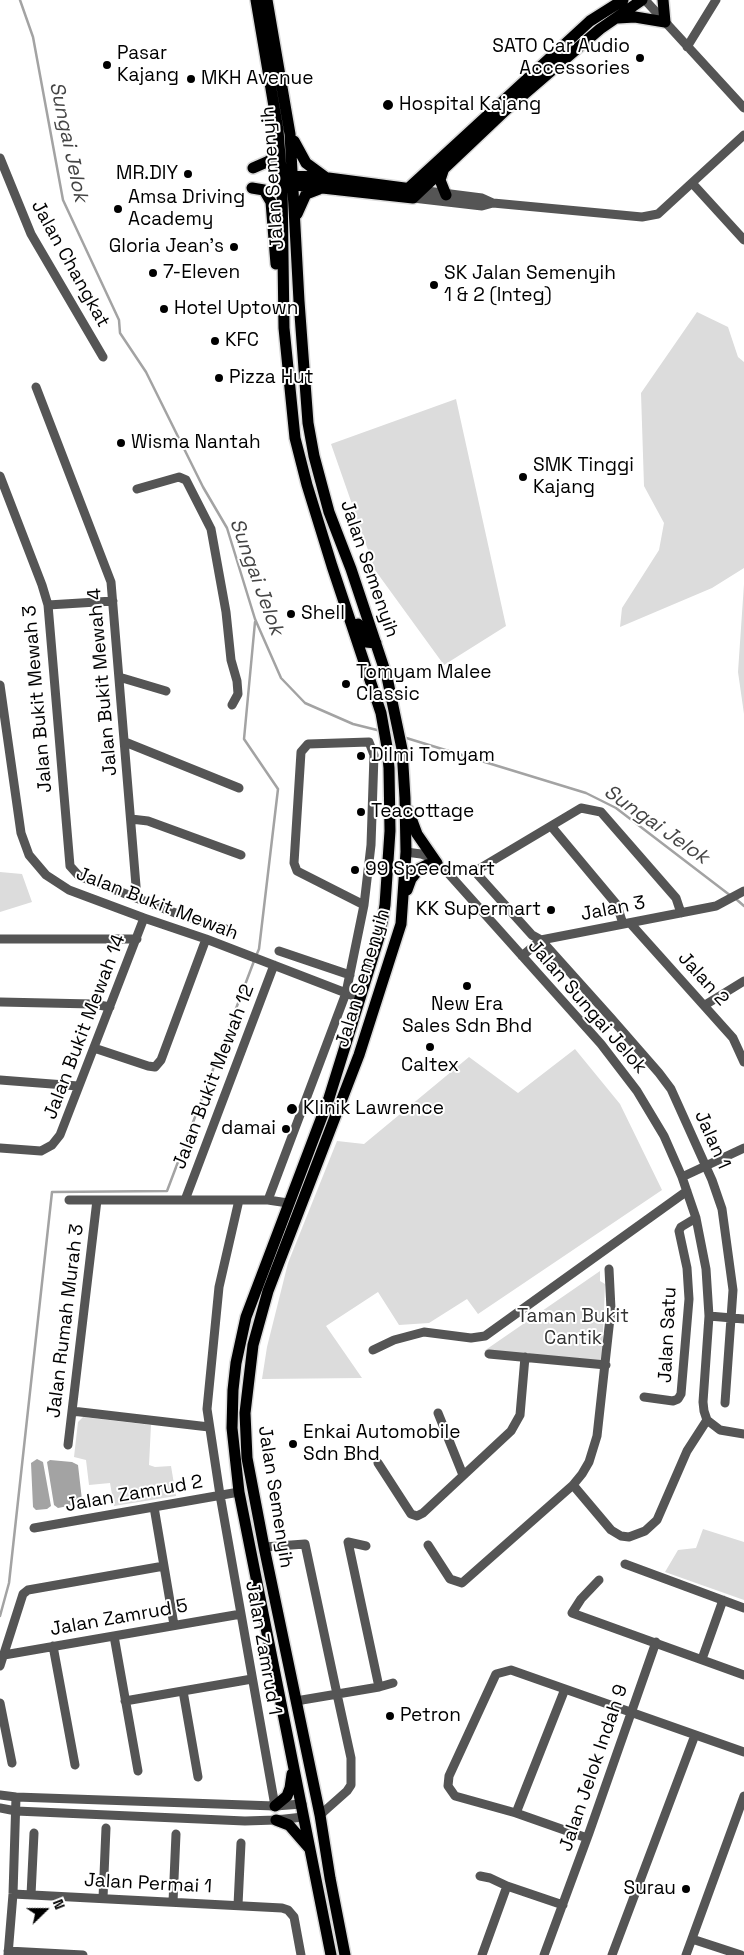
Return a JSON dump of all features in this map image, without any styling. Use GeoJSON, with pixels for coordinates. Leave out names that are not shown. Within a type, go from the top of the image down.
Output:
{"type":"FeatureCollection","features":[{"type":"Feature","properties":{"kind":"main road","name":"Jalan Semenyih"},"geometry":{"type":"LineString","coordinates":[[256,0],[278,130],[282,179],[284,328],[295,438],[306,485],[381,711],[388,747],[389,768],[390,831],[385,905],[380,934],[328,1098],[246,1317],[236,1363],[233,1390],[232,1428],[239,1492],[292,1761],[304,1810],[331,1955]]}},
{"type":"Feature","properties":{"kind":"main road","name":"Jalan Semenyih"},"geometry":{"type":"LineString","coordinates":[[267,0],[290,134],[308,423],[314,456],[329,512],[387,677],[402,749],[405,798],[406,852],[401,924],[359,1055],[268,1291],[253,1345],[245,1413],[247,1458],[320,1815],[345,1955]]}},
{"type":"Feature","properties":{"kind":"main road"},"geometry":{"type":"LineString","coordinates":[[410,193],[429,168],[590,20],[622,0]]}},
{"type":"Feature","properties":{"kind":"main road"},"geometry":{"type":"LineString","coordinates":[[295,220],[306,194],[326,183],[410,193],[445,167],[508,108],[600,28],[643,0]]}},
{"type":"Feature","properties":{"kind":"main road"},"geometry":{"type":"LineString","coordinates":[[614,19],[634,17],[665,22],[663,0]]}},
{"type":"Feature","properties":{"kind":"main road"},"geometry":{"type":"LineString","coordinates":[[253,168],[269,161],[273,156],[278,130]]}},
{"type":"Feature","properties":{"kind":"main road"},"geometry":{"type":"LineString","coordinates":[[290,134],[306,163],[326,183]]}},
{"type":"Feature","properties":{"kind":"main road"},"geometry":{"type":"LineString","coordinates":[[445,167],[440,180],[446,195]]}},
{"type":"Feature","properties":{"kind":"main road"},"geometry":{"type":"LineString","coordinates":[[374,184],[382,180],[404,179],[429,168]]}},
{"type":"Feature","properties":{"kind":"main road"},"geometry":{"type":"LineString","coordinates":[[282,179],[326,183],[374,184],[410,193]]}},
{"type":"Feature","properties":{"kind":"main road"},"geometry":{"type":"LineString","coordinates":[[252,188],[264,190],[271,202],[284,328]]}},
{"type":"Feature","properties":{"kind":"main road"},"geometry":{"type":"LineString","coordinates":[[332,566],[343,584],[363,637],[366,642],[376,643]]}},
{"type":"Feature","properties":{"kind":"main road"},"geometry":{"type":"LineString","coordinates":[[376,643],[371,647],[370,653],[381,711]]}},
{"type":"Feature","properties":{"kind":"main road"},"geometry":{"type":"LineString","coordinates":[[385,905],[391,897],[396,857],[406,852],[398,838],[394,782],[389,768]]}},
{"type":"Feature","properties":{"kind":"main road"},"geometry":{"type":"LineString","coordinates":[[403,898],[411,879],[419,870],[427,865],[437,863],[417,834],[405,798]]}},
{"type":"Feature","properties":{"kind":"main road"},"geometry":{"type":"LineString","coordinates":[[359,1055],[358,1049],[366,1022],[366,1011],[365,1004],[359,998],[371,994],[384,978]]}},
{"type":"Feature","properties":{"kind":"main road"},"geometry":{"type":"LineString","coordinates":[[301,1724],[300,1746],[309,1788],[304,1810],[314,1817],[320,1852],[330,1878]]}},
{"type":"Feature","properties":{"kind":"main road"},"geometry":{"type":"LineString","coordinates":[[275,1806],[287,1796],[290,1788],[292,1761]]}},
{"type":"Feature","properties":{"kind":"main road"},"geometry":{"type":"LineString","coordinates":[[276,1820],[289,1825],[310,1849]]}},
{"type":"Feature","properties":{"kind":"street"},"geometry":{"type":"LineString","coordinates":[[643,0],[744,108]]}},
{"type":"Feature","properties":{"kind":"street"},"geometry":{"type":"LineString","coordinates":[[687,47],[716,0]]}},
{"type":"Feature","properties":{"kind":"street"},"geometry":{"type":"LineString","coordinates":[[410,193],[482,198],[493,203],[642,218],[658,214],[744,135]]}},
{"type":"Feature","properties":{"kind":"street","name":"Jalan Changkat"},"geometry":{"type":"LineString","coordinates":[[0,158],[32,234],[103,357]]}},
{"type":"Feature","properties":{"kind":"street"},"geometry":{"type":"LineString","coordinates":[[692,183],[744,240]]}},
{"type":"Feature","properties":{"kind":"street"},"geometry":{"type":"LineString","coordinates":[[410,193],[482,206],[493,203]]}},
{"type":"Feature","properties":{"kind":"street","name":"Jalan Bukit Mewah 4"},"geometry":{"type":"LineString","coordinates":[[36,387],[107,572],[113,601],[138,898]]}},
{"type":"Feature","properties":{"kind":"street","name":"Jalan Bukit Mewah 3"},"geometry":{"type":"LineString","coordinates":[[0,476],[48,605],[70,866],[79,876],[138,898]]}},
{"type":"Feature","properties":{"kind":"street"},"geometry":{"type":"LineString","coordinates":[[137,489],[179,477],[186,480],[212,529],[226,612],[231,660],[238,681],[238,694],[232,705]]}},
{"type":"Feature","properties":{"kind":"street"},"geometry":{"type":"LineString","coordinates":[[48,605],[113,601]]}},
{"type":"Feature","properties":{"kind":"street"},"geometry":{"type":"LineString","coordinates":[[120,677],[166,691]]}},
{"type":"Feature","properties":{"kind":"street","name":"Jalan Bukit Mewah"},"geometry":{"type":"LineString","coordinates":[[0,685],[21,833],[29,855],[46,875],[69,890],[206,939],[359,998]]}},
{"type":"Feature","properties":{"kind":"street"},"geometry":{"type":"LineString","coordinates":[[125,742],[239,788]]}},
{"type":"Feature","properties":{"kind":"street"},"geometry":{"type":"LineString","coordinates":[[268,1200],[346,993],[364,905],[371,845],[374,755],[369,742],[308,744],[301,752],[294,863],[297,871],[364,905]]}},
{"type":"Feature","properties":{"kind":"street"},"geometry":{"type":"LineString","coordinates":[[626,923],[617,905],[551,826],[581,808],[601,812],[676,898],[682,913]]}},
{"type":"Feature","properties":{"kind":"street"},"geometry":{"type":"LineString","coordinates":[[131,819],[148,821],[241,855]]}},
{"type":"Feature","properties":{"kind":"street","name":"Jalan 1"},"geometry":{"type":"LineString","coordinates":[[551,826],[477,870],[478,875],[532,935],[541,940],[671,1089],[706,1166],[722,1209],[733,1290],[725,1403]]}},
{"type":"Feature","properties":{"kind":"street","name":"Jalan Sungai Jelok"},"geometry":{"type":"LineString","coordinates":[[406,852],[421,854],[437,863],[460,886],[602,1044],[637,1091],[664,1136],[682,1177],[696,1218],[706,1269],[709,1316],[703,1402],[707,1420]]}},
{"type":"Feature","properties":{"kind":"street","name":"Jalan 3"},"geometry":{"type":"LineString","coordinates":[[522,956],[541,940],[716,906],[744,891]]}},
{"type":"Feature","properties":{"kind":"street"},"geometry":{"type":"LineString","coordinates":[[138,898],[178,914],[228,930]]}},
{"type":"Feature","properties":{"kind":"street"},"geometry":{"type":"LineString","coordinates":[[173,927],[178,914]]}},
{"type":"Feature","properties":{"kind":"street","name":"Jalan Bukit Mewah 14"},"geometry":{"type":"LineString","coordinates":[[0,1148],[41,1151],[52,1145],[60,1135],[144,918]]}},
{"type":"Feature","properties":{"kind":"street","name":"Jalan 2"},"geometry":{"type":"LineString","coordinates":[[626,923],[705,1006],[732,1038],[744,1062]]}},
{"type":"Feature","properties":{"kind":"street"},"geometry":{"type":"LineString","coordinates":[[0,939],[137,939]]}},
{"type":"Feature","properties":{"kind":"street"},"geometry":{"type":"LineString","coordinates":[[94,1048],[155,1067],[161,1060],[206,939]]}},
{"type":"Feature","properties":{"kind":"street"},"geometry":{"type":"LineString","coordinates":[[279,951],[350,975]]}},
{"type":"Feature","properties":{"kind":"street","name":"Jalan Bukit Mewah 12"},"geometry":{"type":"LineString","coordinates":[[185,1200],[274,965]]}},
{"type":"Feature","properties":{"kind":"street"},"geometry":{"type":"LineString","coordinates":[[705,1006],[744,981]]}},
{"type":"Feature","properties":{"kind":"street"},"geometry":{"type":"LineString","coordinates":[[0,1002],[93,1004],[110,1007]]}},
{"type":"Feature","properties":{"kind":"street"},"geometry":{"type":"LineString","coordinates":[[0,1080],[78,1086]]}},
{"type":"Feature","properties":{"kind":"street"},"geometry":{"type":"LineString","coordinates":[[682,1177],[744,1148]]}},
{"type":"Feature","properties":{"kind":"street"},"geometry":{"type":"LineString","coordinates":[[373,1350],[394,1340],[424,1332],[471,1338],[485,1336],[687,1191]]}},
{"type":"Feature","properties":{"kind":"street"},"geometry":{"type":"LineString","coordinates":[[69,1200],[268,1200],[288,1204]]}},
{"type":"Feature","properties":{"kind":"street","name":"Jalan Rumah Murah 3"},"geometry":{"type":"LineString","coordinates":[[68,1445],[97,1200]]}},
{"type":"Feature","properties":{"kind":"street","name":"Jalan Zamrud 1"},"geometry":{"type":"LineString","coordinates":[[239,1200],[219,1287],[208,1409],[209,1427],[275,1806]]}},
{"type":"Feature","properties":{"kind":"street","name":"Jalan Satu"},"geometry":{"type":"LineString","coordinates":[[644,1397],[673,1401],[678,1399],[681,1394],[690,1299],[687,1268],[679,1231],[696,1218]]}},
{"type":"Feature","properties":{"kind":"street"},"geometry":{"type":"LineString","coordinates":[[428,1545],[450,1579],[462,1582],[582,1474],[589,1462],[597,1436],[606,1366],[611,1309],[608,1269]]}},
{"type":"Feature","properties":{"kind":"street"},"geometry":{"type":"LineString","coordinates":[[709,1316],[744,1319]]}},
{"type":"Feature","properties":{"kind":"street"},"geometry":{"type":"LineString","coordinates":[[489,1354],[606,1366]]}},
{"type":"Feature","properties":{"kind":"street"},"geometry":{"type":"LineString","coordinates":[[378,1463],[411,1514],[417,1516],[422,1513],[511,1431],[520,1415],[525,1357]]}},
{"type":"Feature","properties":{"kind":"street"},"geometry":{"type":"LineString","coordinates":[[72,1410],[209,1427]]}},
{"type":"Feature","properties":{"kind":"street"},"geometry":{"type":"LineString","coordinates":[[438,1413],[463,1475]]}},
{"type":"Feature","properties":{"kind":"street"},"geometry":{"type":"LineString","coordinates":[[573,1484],[611,1530],[629,1537],[645,1531],[657,1520],[687,1451],[707,1420],[720,1430],[744,1434]]}},
{"type":"Feature","properties":{"kind":"street","name":"Jalan Zamrud 2"},"geometry":{"type":"LineString","coordinates":[[34,1528],[239,1492]]}},
{"type":"Feature","properties":{"kind":"street"},"geometry":{"type":"LineString","coordinates":[[154,1507],[174,1625]]}},
{"type":"Feature","properties":{"kind":"street"},"geometry":{"type":"LineString","coordinates":[[366,1546],[348,1542],[379,1687]]}},
{"type":"Feature","properties":{"kind":"street"},"geometry":{"type":"LineString","coordinates":[[264,1547],[305,1544],[351,1758],[351,1785],[348,1791],[320,1815]]}},
{"type":"Feature","properties":{"kind":"street"},"geometry":{"type":"LineString","coordinates":[[625,1564],[744,1608]]}},
{"type":"Feature","properties":{"kind":"street"},"geometry":{"type":"LineString","coordinates":[[0,1666],[23,1594],[28,1590],[164,1566]]}},
{"type":"Feature","properties":{"kind":"street"},"geometry":{"type":"LineString","coordinates":[[599,1580],[581,1599],[572,1613],[744,1675]]}},
{"type":"Feature","properties":{"kind":"street"},"geometry":{"type":"LineString","coordinates":[[702,1660],[723,1600]]}},
{"type":"Feature","properties":{"kind":"street","name":"Jalan Zamrud 5"},"geometry":{"type":"LineString","coordinates":[[4,1655],[241,1614]]}},
{"type":"Feature","properties":{"kind":"street"},"geometry":{"type":"LineString","coordinates":[[114,1636],[138,1771]]}},
{"type":"Feature","properties":{"kind":"street","name":"Jalan Jelok Indah 9"},"geometry":{"type":"LineString","coordinates":[[544,1955],[588,1838],[630,1712],[656,1642]]}},
{"type":"Feature","properties":{"kind":"street"},"geometry":{"type":"LineString","coordinates":[[53,1646],[75,1765]]}},
{"type":"Feature","properties":{"kind":"street"},"geometry":{"type":"LineString","coordinates":[[588,1838],[516,1813],[455,1796],[448,1786],[448,1776],[496,1674],[511,1670],[744,1752]]}},
{"type":"Feature","properties":{"kind":"street"},"geometry":{"type":"LineString","coordinates":[[125,1700],[252,1679]]}},
{"type":"Feature","properties":{"kind":"street"},"geometry":{"type":"LineString","coordinates":[[296,1701],[393,1683]]}},
{"type":"Feature","properties":{"kind":"street"},"geometry":{"type":"LineString","coordinates":[[516,1813],[565,1689]]}},
{"type":"Feature","properties":{"kind":"street"},"geometry":{"type":"LineString","coordinates":[[183,1691],[198,1777]]}},
{"type":"Feature","properties":{"kind":"street"},"geometry":{"type":"LineString","coordinates":[[0,1702],[12,1763]]}},
{"type":"Feature","properties":{"kind":"street"},"geometry":{"type":"LineString","coordinates":[[612,1955],[695,1735]]}},
{"type":"Feature","properties":{"kind":"street"},"geometry":{"type":"LineString","coordinates":[[0,1795],[275,1806],[304,1810]]}},
{"type":"Feature","properties":{"kind":"street"},"geometry":{"type":"LineString","coordinates":[[741,1955],[689,1947],[740,1820],[744,1796]]}},
{"type":"Feature","properties":{"kind":"street"},"geometry":{"type":"LineString","coordinates":[[16,1797],[8,1953],[83,1955]]}},
{"type":"Feature","properties":{"kind":"street"},"geometry":{"type":"LineString","coordinates":[[0,1808],[16,1811],[245,1821],[276,1820],[304,1810]]}},
{"type":"Feature","properties":{"kind":"street"},"geometry":{"type":"LineString","coordinates":[[103,1898],[106,1828]]}},
{"type":"Feature","properties":{"kind":"street"},"geometry":{"type":"LineString","coordinates":[[31,1895],[34,1833]]}},
{"type":"Feature","properties":{"kind":"street"},"geometry":{"type":"LineString","coordinates":[[173,1902],[176,1834]]}},
{"type":"Feature","properties":{"kind":"street"},"geometry":{"type":"LineString","coordinates":[[238,1906],[241,1843]]}},
{"type":"Feature","properties":{"kind":"street"},"geometry":{"type":"LineString","coordinates":[[480,1876],[490,1878],[563,1906]]}},
{"type":"Feature","properties":{"kind":"street"},"geometry":{"type":"LineString","coordinates":[[482,1955],[507,1886]]}},
{"type":"Feature","properties":{"kind":"street","name":"Jalan Permai 1"},"geometry":{"type":"LineString","coordinates":[[12,1894],[282,1908],[288,1910],[294,1917],[301,1955]]}},
{"type":"Feature","properties":{"kind":"green space"},"geometry":{"type":"Polygon","coordinates":[[[697,312],[728,327],[738,357],[744,362],[744,568],[712,588],[620,627],[622,608],[659,550],[664,523],[644,486],[641,393],[697,312]]]}},
{"type":"Feature","properties":{"kind":"green space"},"geometry":{"type":"Polygon","coordinates":[[[456,399],[506,626],[444,665],[375,570],[331,444],[456,399]]]}},
{"type":"Feature","properties":{"kind":"green space"},"geometry":{"type":"Polygon","coordinates":[[[744,584],[744,714],[738,672],[744,584]]]}},
{"type":"Feature","properties":{"kind":"green space"},"geometry":{"type":"Polygon","coordinates":[[[0,872],[22,874],[32,902],[0,912],[0,872]]]}},
{"type":"Feature","properties":{"kind":"green space"},"geometry":{"type":"Polygon","coordinates":[[[575,1049],[620,1104],[662,1190],[478,1314],[467,1299],[429,1323],[399,1325],[378,1292],[326,1326],[362,1378],[262,1379],[267,1347],[288,1263],[337,1141],[364,1144],[469,1057],[518,1093],[575,1049]]]}},
{"type":"Feature","properties":{"kind":"green space","name":"Taman Bukit Cantik"},"geometry":{"type":"Polygon","coordinates":[[[600,1271],[600,1281],[605,1284],[602,1362],[484,1351],[600,1271]]]}},
{"type":"Feature","properties":{"kind":"green space"},"geometry":{"type":"Polygon","coordinates":[[[83,1417],[151,1425],[149,1465],[155,1467],[171,1466],[176,1496],[114,1506],[110,1483],[89,1485],[86,1460],[74,1457],[78,1422],[83,1417]]]}},
{"type":"Feature","properties":{"kind":"green space"},"geometry":{"type":"Polygon","coordinates":[[[703,1529],[744,1542],[744,1600],[665,1572],[678,1550],[696,1548],[703,1529]]]}},
{"type":"Feature","properties":{"kind":"shaded area"},"geometry":{"type":"Polygon","coordinates":[[[37,1459],[43,1462],[51,1506],[47,1509],[36,1510],[33,1507],[31,1463],[37,1459]]]}},
{"type":"Feature","properties":{"kind":"shaded area"},"geometry":{"type":"Polygon","coordinates":[[[50,1460],[72,1462],[78,1465],[82,1500],[78,1504],[58,1508],[54,1505],[47,1462],[50,1460]]]}},
{"type":"Feature","properties":{"kind":"waterway","name":"Sungai Jelok"},"geometry":{"type":"LineString","coordinates":[[20,0],[33,37],[63,200],[119,320],[120,333],[146,372],[203,487],[227,528],[255,619],[281,678],[305,703],[353,724],[381,731]]}},
{"type":"Feature","properties":{"kind":"waterway"},"geometry":{"type":"LineString","coordinates":[[255,622],[244,739],[278,789],[259,949],[256,956]]}},
{"type":"Feature","properties":{"kind":"waterway","name":"Sungai Jelok"},"geometry":{"type":"LineString","coordinates":[[403,737],[586,793],[616,808],[731,896]]}},
{"type":"Feature","properties":{"kind":"waterway","name":"Sungai Jelok"},"geometry":{"type":"LineString","coordinates":[[736,899],[744,906]]}},
{"type":"Feature","properties":{"kind":"waterway"},"geometry":{"type":"LineString","coordinates":[[0,1616],[9,1583],[52,1192],[167,1191],[254,961]]}},
{"type":"Feature","properties":{"kind":"place","name":"SATO Car Audio Accessories"},"geometry":{"type":"Point","coordinates":[640,58]}},
{"type":"Feature","properties":{"kind":"place","name":"Pasar Kajang"},"geometry":{"type":"Point","coordinates":[107,65]}},
{"type":"Feature","properties":{"kind":"place","name":"MKH Avenue"},"geometry":{"type":"Point","coordinates":[191,79]}},
{"type":"Feature","properties":{"kind":"place","name":"Hospital Kajang"},"geometry":{"type":"Point","coordinates":[388,105]}},
{"type":"Feature","properties":{"kind":"place","name":"MR.DIY"},"geometry":{"type":"Point","coordinates":[188,174]}},
{"type":"Feature","properties":{"kind":"place","name":"Amsa Driving Academy"},"geometry":{"type":"Point","coordinates":[118,209]}},
{"type":"Feature","properties":{"kind":"place","name":"Gloria Jean's"},"geometry":{"type":"Point","coordinates":[234,247]}},
{"type":"Feature","properties":{"kind":"place","name":"7-Eleven"},"geometry":{"type":"Point","coordinates":[153,273]}},
{"type":"Feature","properties":{"kind":"place","name":"SK Jalan Semenyih 1 & 2 (Integ)"},"geometry":{"type":"Point","coordinates":[434,285]}},
{"type":"Feature","properties":{"kind":"place","name":"Hotel Uptown"},"geometry":{"type":"Point","coordinates":[164,309]}},
{"type":"Feature","properties":{"kind":"place","name":"KFC"},"geometry":{"type":"Point","coordinates":[215,341]}},
{"type":"Feature","properties":{"kind":"place","name":"Pizza Hut"},"geometry":{"type":"Point","coordinates":[219,378]}},
{"type":"Feature","properties":{"kind":"place","name":"Wisma Nantah"},"geometry":{"type":"Point","coordinates":[121,443]}},
{"type":"Feature","properties":{"kind":"place","name":"SMK Tinggi Kajang"},"geometry":{"type":"Point","coordinates":[523,477]}},
{"type":"Feature","properties":{"kind":"place","name":"Shell"},"geometry":{"type":"Point","coordinates":[291,614]}},
{"type":"Feature","properties":{"kind":"place","name":"Tomyam Malee Classic"},"geometry":{"type":"Point","coordinates":[346,684]}},
{"type":"Feature","properties":{"kind":"place","name":"Dilmi Tomyam"},"geometry":{"type":"Point","coordinates":[361,756]}},
{"type":"Feature","properties":{"kind":"place","name":"Teacottage"},"geometry":{"type":"Point","coordinates":[361,812]}},
{"type":"Feature","properties":{"kind":"place","name":"99 Speedmart"},"geometry":{"type":"Point","coordinates":[355,870]}},
{"type":"Feature","properties":{"kind":"place","name":"KK Supermart"},"geometry":{"type":"Point","coordinates":[551,910]}},
{"type":"Feature","properties":{"kind":"place","name":"New Era Sales Sdn Bhd"},"geometry":{"type":"Point","coordinates":[467,986]}},
{"type":"Feature","properties":{"kind":"place","name":"Caltex"},"geometry":{"type":"Point","coordinates":[430,1047]}},
{"type":"Feature","properties":{"kind":"place","name":"Klinik Lawrence"},"geometry":{"type":"Point","coordinates":[292,1109]}},
{"type":"Feature","properties":{"kind":"place","name":"damai"},"geometry":{"type":"Point","coordinates":[286,1129]}},
{"type":"Feature","properties":{"kind":"place","name":"Enkai Automobile Sdn Bhd"},"geometry":{"type":"Point","coordinates":[293,1444]}},
{"type":"Feature","properties":{"kind":"place","name":"Petron"},"geometry":{"type":"Point","coordinates":[390,1716]}},
{"type":"Feature","properties":{"kind":"place","name":"Surau"},"geometry":{"type":"Point","coordinates":[686,1889]}}]}
